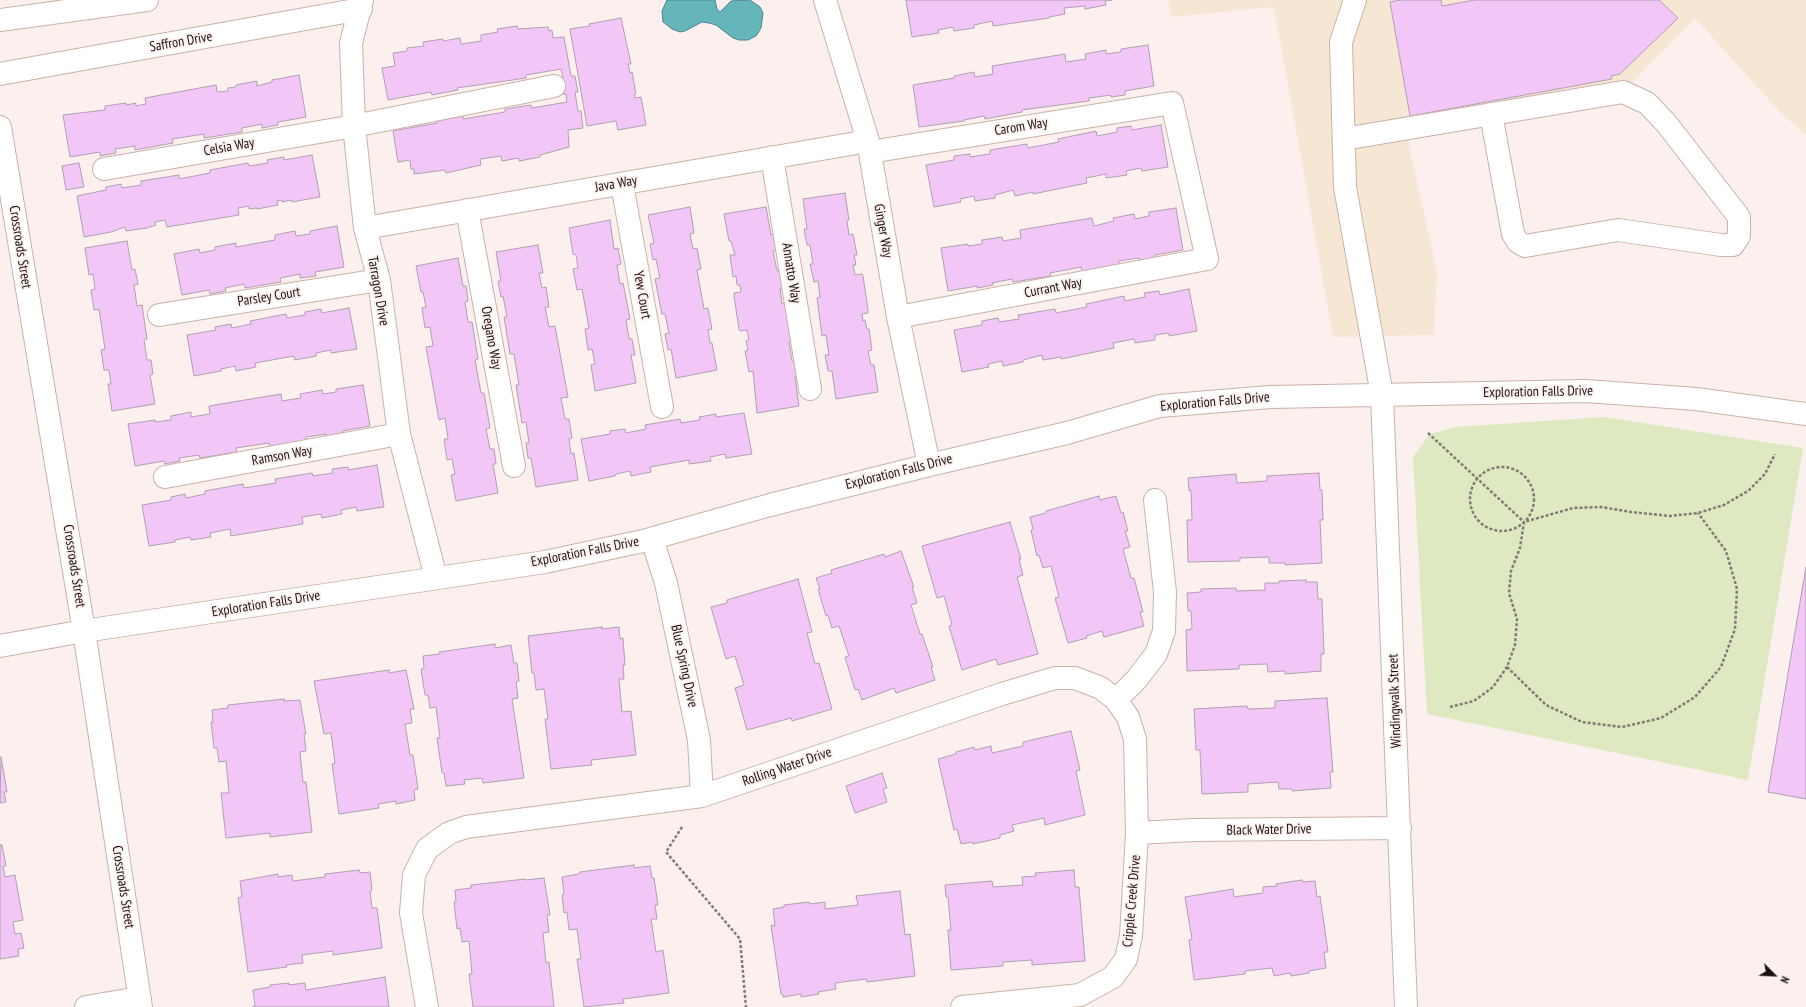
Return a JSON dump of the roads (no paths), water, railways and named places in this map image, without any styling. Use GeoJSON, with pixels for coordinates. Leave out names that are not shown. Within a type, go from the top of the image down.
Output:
{"type":"FeatureCollection","features":[{"type":"Feature","properties":{"kind":"street"},"geometry":{"type":"LineString","coordinates":[[0,20],[147,0]]}},
{"type":"Feature","properties":{"kind":"street","name":"Ginger Way"},"geometry":{"type":"LineString","coordinates":[[825,0],[869,146],[898,317],[929,465]]}},
{"type":"Feature","properties":{"kind":"street","name":"Windingwalk Street"},"geometry":{"type":"LineString","coordinates":[[1355,0],[1341,42],[1345,186],[1382,395],[1406,1007]]}},
{"type":"Feature","properties":{"kind":"street","name":"Saffron Drive"},"geometry":{"type":"LineString","coordinates":[[0,74],[362,5]]}},
{"type":"Feature","properties":{"kind":"street","name":"Tarragon Drive"},"geometry":{"type":"LineString","coordinates":[[362,5],[351,43],[354,126],[365,228],[379,280],[399,434],[436,578]]}},
{"type":"Feature","properties":{"kind":"street"},"geometry":{"type":"LineString","coordinates":[[354,126],[554,86]]}},
{"type":"Feature","properties":{"kind":"street"},"geometry":{"type":"LineString","coordinates":[[1344,139],[1491,114],[1623,92],[1647,103],[1666,123],[1739,218],[1739,236],[1733,245],[1721,245],[1618,230],[1525,246],[1518,242],[1514,234],[1491,114]]}},
{"type":"Feature","properties":{"kind":"street","name":"Carom Way"},"geometry":{"type":"LineString","coordinates":[[869,146],[1172,103],[1207,259]]}},
{"type":"Feature","properties":{"kind":"street","name":"Celsia Way"},"geometry":{"type":"LineString","coordinates":[[104,169],[354,126]]}},
{"type":"Feature","properties":{"kind":"street","name":"Crossroads Street"},"geometry":{"type":"LineString","coordinates":[[0,127],[84,631],[140,1003]]}},
{"type":"Feature","properties":{"kind":"street","name":"Java Way"},"geometry":{"type":"LineString","coordinates":[[365,228],[772,157],[869,146]]}},
{"type":"Feature","properties":{"kind":"street","name":"Annatto Way"},"geometry":{"type":"LineString","coordinates":[[772,157],[810,389]]}},
{"type":"Feature","properties":{"kind":"street","name":"Yew Court"},"geometry":{"type":"LineString","coordinates":[[622,184],[662,407]]}},
{"type":"Feature","properties":{"kind":"street","name":"Oregano Way"},"geometry":{"type":"LineString","coordinates":[[467,210],[514,466]]}},
{"type":"Feature","properties":{"kind":"street","name":"Currant Way"},"geometry":{"type":"LineString","coordinates":[[898,317],[1207,259]]}},
{"type":"Feature","properties":{"kind":"street","name":"Parsley Court"},"geometry":{"type":"LineString","coordinates":[[159,315],[379,280]]}},
{"type":"Feature","properties":{"kind":"street","name":"Exploration Falls Drive"},"geometry":{"type":"LineString","coordinates":[[0,646],[84,631],[545,562],[652,539],[770,505],[929,465],[1067,433],[1160,406],[1270,397],[1586,391],[1696,399],[1806,414]]}},
{"type":"Feature","properties":{"kind":"street","name":"Ramson Way"},"geometry":{"type":"LineString","coordinates":[[165,477],[399,434]]}},
{"type":"Feature","properties":{"kind":"street"},"geometry":{"type":"LineString","coordinates":[[1116,700],[1136,680],[1156,654],[1164,631],[1165,592],[1155,500]]}},
{"type":"Feature","properties":{"kind":"street","name":"Blue Spring Drive"},"geometry":{"type":"LineString","coordinates":[[652,539],[666,583],[699,740],[702,796]]}},
{"type":"Feature","properties":{"kind":"street","name":"Rolling Water Drive"},"geometry":{"type":"LineString","coordinates":[[427,1007],[411,913],[414,875],[427,849],[449,833],[466,827],[702,796],[1055,678],[1075,678],[1101,688],[1116,700],[1128,717],[1135,739],[1137,833]]}},
{"type":"Feature","properties":{"kind":"street","name":"Black Water Drive"},"geometry":{"type":"LineString","coordinates":[[1137,833],[1194,830],[1400,828]]}},
{"type":"Feature","properties":{"kind":"street","name":"Cripple Creek Drive"},"geometry":{"type":"LineString","coordinates":[[962,1007],[1080,995],[1113,977],[1126,959],[1131,936],[1137,833]]}},
{"type":"Feature","properties":{"kind":"street"},"geometry":{"type":"LineString","coordinates":[[86,1007],[140,1003]]}},
{"type":"Feature","properties":{"kind":"water"},"geometry":{"type":"Polygon","coordinates":[[[667,0],[715,0],[717,9],[720,12],[731,1],[750,0],[760,7],[763,13],[761,28],[756,36],[748,40],[733,38],[716,25],[702,22],[680,32],[672,29],[663,22],[662,11],[667,0]]]}}]}
